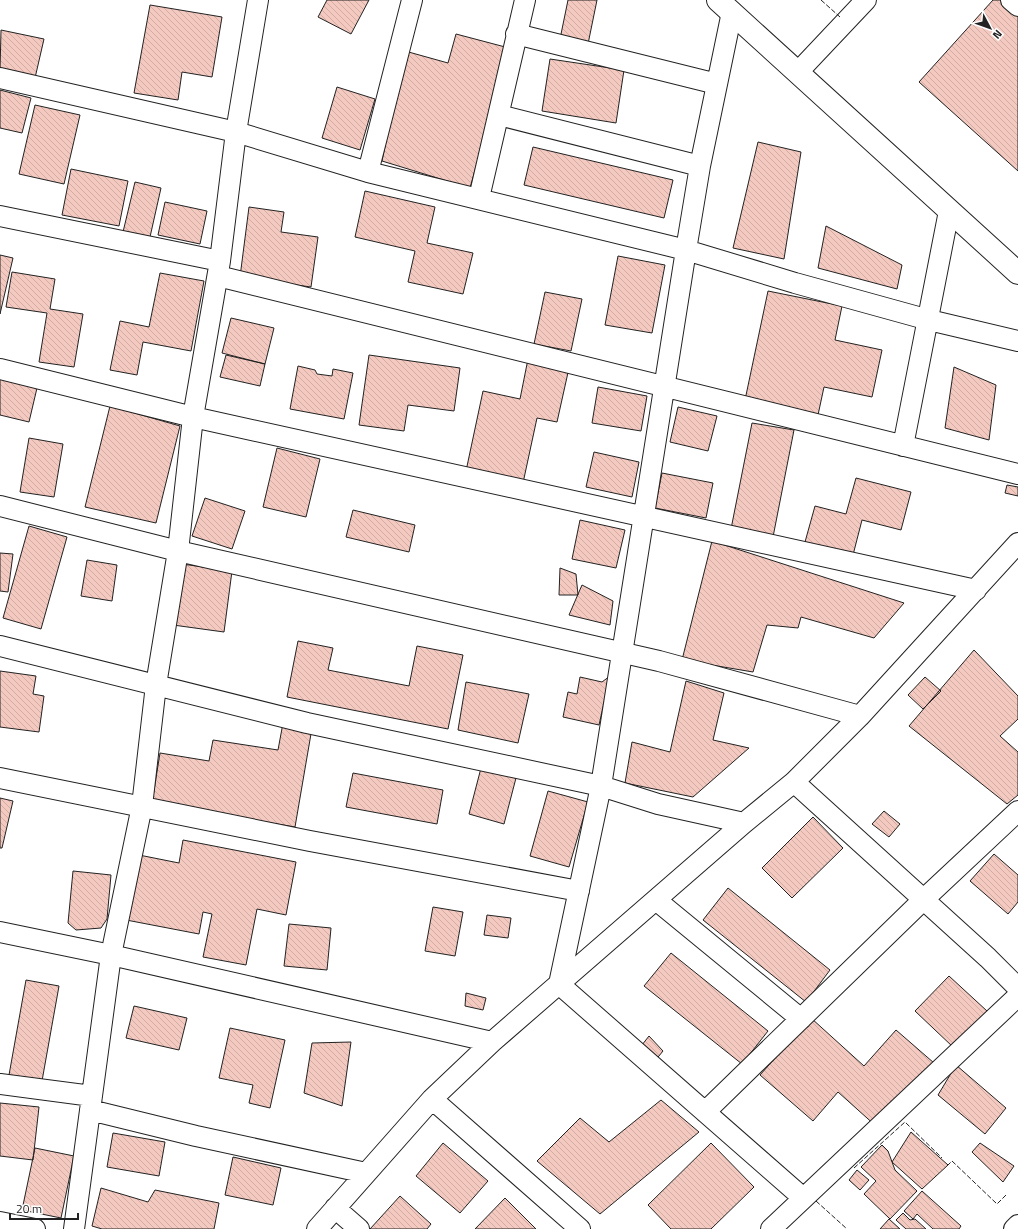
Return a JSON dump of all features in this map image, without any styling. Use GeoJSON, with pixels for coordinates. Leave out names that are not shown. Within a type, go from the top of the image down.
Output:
{"type":"FeatureCollection","features":[{"type":"Feature","properties":{"kind":"street"},"geometry":{"type":"LineString","coordinates":[[74,1229],[111,955],[142,806],[156,685],[178,551],[194,417],[219,268],[236,132],[258,0]]}},
{"type":"Feature","properties":{"kind":"street"},"geometry":{"type":"LineString","coordinates":[[368,172],[412,0]]}},
{"type":"Feature","properties":{"kind":"street"},"geometry":{"type":"LineString","coordinates":[[479,198],[525,0]]}},
{"type":"Feature","properties":{"kind":"street"},"geometry":{"type":"LineString","coordinates":[[798,72],[866,0]]}},
{"type":"Feature","properties":{"kind":"street"},"geometry":{"type":"LineString","coordinates":[[1011,0],[1018,6]]}},
{"type":"Feature","properties":{"kind":"street"},"geometry":{"type":"LineString","coordinates":[[725,6],[1018,274]]}},
{"type":"Feature","properties":{"kind":"street"},"geometry":{"type":"LineString","coordinates":[[559,984],[601,786],[686,250],[700,166],[717,84],[725,6]]}},
{"type":"Feature","properties":{"kind":"street"},"geometry":{"type":"LineString","coordinates":[[516,34],[717,84]]}},
{"type":"Feature","properties":{"kind":"street"},"geometry":{"type":"LineString","coordinates":[[0,78],[236,132],[368,172],[686,250],[929,320],[1018,341]]}},
{"type":"Feature","properties":{"kind":"street"},"geometry":{"type":"LineString","coordinates":[[499,115],[700,166]]}},
{"type":"Feature","properties":{"kind":"street"},"geometry":{"type":"LineString","coordinates":[[903,446],[950,211]]}},
{"type":"Feature","properties":{"kind":"street"},"geometry":{"type":"LineString","coordinates":[[0,216],[219,268],[664,386],[1018,474]]}},
{"type":"Feature","properties":{"kind":"street"},"geometry":{"type":"LineString","coordinates":[[0,368],[194,417],[976,590]]}},
{"type":"Feature","properties":{"kind":"street"},"geometry":{"type":"LineString","coordinates":[[0,506],[178,551],[623,653],[860,716]]}},
{"type":"Feature","properties":{"kind":"street"},"geometry":{"type":"LineString","coordinates":[[317,1229],[432,1099],[492,1042],[744,823],[794,782],[860,716],[1018,543]]}},
{"type":"Feature","properties":{"kind":"street"},"geometry":{"type":"LineString","coordinates":[[0,646],[307,723],[601,786],[658,804],[744,823]]}},
{"type":"Feature","properties":{"kind":"street"},"geometry":{"type":"LineString","coordinates":[[0,778],[317,842],[579,891]]}},
{"type":"Feature","properties":{"kind":"street"},"geometry":{"type":"LineString","coordinates":[[794,782],[1018,988]]}},
{"type":"Feature","properties":{"kind":"street"},"geometry":{"type":"LineString","coordinates":[[705,1112],[923,900],[1018,811]]}},
{"type":"Feature","properties":{"kind":"street"},"geometry":{"type":"LineString","coordinates":[[656,900],[801,1019]]}},
{"type":"Feature","properties":{"kind":"street"},"geometry":{"type":"LineString","coordinates":[[0,932],[111,955],[492,1042]]}},
{"type":"Feature","properties":{"kind":"street"},"geometry":{"type":"LineString","coordinates":[[559,984],[802,1197]]}},
{"type":"Feature","properties":{"kind":"street"},"geometry":{"type":"LineString","coordinates":[[771,1229],[802,1197],[1018,996]]}},
{"type":"Feature","properties":{"kind":"street"},"geometry":{"type":"LineString","coordinates":[[0,1084],[91,1103],[366,1173]]}},
{"type":"Feature","properties":{"kind":"street"},"geometry":{"type":"LineString","coordinates":[[432,1099],[580,1229]]}},
{"type":"Feature","properties":{"kind":"street"},"geometry":{"type":"LineString","coordinates":[[335,1208],[359,1229]]}},
{"type":"Feature","properties":{"kind":"street"},"geometry":{"type":"LineString","coordinates":[[0,1222],[34,1229]]}},
{"type":"Feature","properties":{"kind":"street"},"geometry":{"type":"LineString","coordinates":[[1014,1229],[1018,1225]]}},
{"type":"Feature","properties":{"kind":"building"},"geometry":{"type":"Polygon","coordinates":[[[327,0],[369,0],[351,34],[318,17],[327,0]]]}},
{"type":"Feature","properties":{"kind":"building"},"geometry":{"type":"Polygon","coordinates":[[[568,0],[597,0],[588,44],[560,39],[568,0]]]}},
{"type":"Feature","properties":{"kind":"building"},"geometry":{"type":"Polygon","coordinates":[[[993,0],[1009,0],[1018,8],[1018,171],[919,82],[993,0]]]}},
{"type":"Feature","properties":{"kind":"building"},"geometry":{"type":"Polygon","coordinates":[[[150,5],[222,17],[212,77],[182,72],[178,100],[134,93],[150,5]]]}},
{"type":"Feature","properties":{"kind":"building"},"geometry":{"type":"Polygon","coordinates":[[[1,30],[44,39],[35,78],[0,71],[1,30]]]}},
{"type":"Feature","properties":{"kind":"building"},"geometry":{"type":"Polygon","coordinates":[[[456,34],[509,48],[470,188],[382,161],[405,51],[448,63],[456,34]]]}},
{"type":"Feature","properties":{"kind":"building"},"geometry":{"type":"Polygon","coordinates":[[[550,59],[624,70],[616,123],[542,111],[550,59]]]}},
{"type":"Feature","properties":{"kind":"building"},"geometry":{"type":"Polygon","coordinates":[[[337,87],[375,99],[360,150],[322,138],[337,87]]]}},
{"type":"Feature","properties":{"kind":"building"},"geometry":{"type":"Polygon","coordinates":[[[0,90],[31,98],[22,133],[0,128],[0,90]]]}},
{"type":"Feature","properties":{"kind":"building"},"geometry":{"type":"Polygon","coordinates":[[[35,105],[80,115],[64,184],[19,174],[35,105]]]}},
{"type":"Feature","properties":{"kind":"building"},"geometry":{"type":"Polygon","coordinates":[[[758,142],[801,152],[784,259],[733,248],[758,142]]]}},
{"type":"Feature","properties":{"kind":"building"},"geometry":{"type":"Polygon","coordinates":[[[533,147],[673,180],[664,218],[524,185],[533,147]]]}},
{"type":"Feature","properties":{"kind":"building"},"geometry":{"type":"Polygon","coordinates":[[[71,169],[128,181],[119,226],[62,215],[71,169]]]}},
{"type":"Feature","properties":{"kind":"building"},"geometry":{"type":"Polygon","coordinates":[[[135,182],[161,188],[150,237],[123,232],[135,182]]]}},
{"type":"Feature","properties":{"kind":"building"},"geometry":{"type":"Polygon","coordinates":[[[365,191],[435,207],[427,243],[473,253],[463,294],[408,282],[415,251],[355,237],[365,191]]]}},
{"type":"Feature","properties":{"kind":"building"},"geometry":{"type":"Polygon","coordinates":[[[165,202],[207,211],[200,244],[158,235],[165,202]]]}},
{"type":"Feature","properties":{"kind":"building"},"geometry":{"type":"Polygon","coordinates":[[[249,207],[284,212],[281,232],[318,237],[311,287],[240,277],[249,207]]]}},
{"type":"Feature","properties":{"kind":"building"},"geometry":{"type":"Polygon","coordinates":[[[826,226],[902,265],[897,289],[818,268],[826,226]]]}},
{"type":"Feature","properties":{"kind":"building"},"geometry":{"type":"Polygon","coordinates":[[[0,255],[13,258],[0,314],[0,255]]]}},
{"type":"Feature","properties":{"kind":"building"},"geometry":{"type":"Polygon","coordinates":[[[618,256],[665,265],[652,333],[605,325],[618,256]]]}},
{"type":"Feature","properties":{"kind":"building"},"geometry":{"type":"Polygon","coordinates":[[[12,272],[55,279],[50,309],[83,314],[74,367],[39,362],[47,313],[6,307],[12,272]]]}},
{"type":"Feature","properties":{"kind":"building"},"geometry":{"type":"Polygon","coordinates":[[[160,273],[204,281],[191,351],[143,342],[137,375],[110,370],[120,321],[149,327],[160,273]]]}},
{"type":"Feature","properties":{"kind":"building"},"geometry":{"type":"Polygon","coordinates":[[[768,291],[842,306],[835,340],[882,350],[872,397],[824,387],[818,415],[745,400],[768,291]]]}},
{"type":"Feature","properties":{"kind":"building"},"geometry":{"type":"Polygon","coordinates":[[[545,292],[582,299],[571,351],[534,344],[545,292]]]}},
{"type":"Feature","properties":{"kind":"building"},"geometry":{"type":"Polygon","coordinates":[[[231,318],[274,328],[265,364],[222,353],[231,318]]]}},
{"type":"Feature","properties":{"kind":"building"},"geometry":{"type":"Polygon","coordinates":[[[226,355],[265,364],[260,386],[220,377],[226,355]]]}},
{"type":"Feature","properties":{"kind":"building"},"geometry":{"type":"Polygon","coordinates":[[[369,355],[460,368],[454,411],[408,405],[404,431],[359,425],[369,355]]]}},
{"type":"Feature","properties":{"kind":"building"},"geometry":{"type":"Polygon","coordinates":[[[528,359],[569,368],[557,422],[537,418],[523,483],[466,471],[483,391],[520,399],[528,359]]]}},
{"type":"Feature","properties":{"kind":"building"},"geometry":{"type":"Polygon","coordinates":[[[298,366],[315,370],[317,374],[332,376],[333,369],[353,373],[344,419],[290,409],[298,366]]]}},
{"type":"Feature","properties":{"kind":"building"},"geometry":{"type":"Polygon","coordinates":[[[954,367],[996,385],[989,440],[945,428],[954,367]]]}},
{"type":"Feature","properties":{"kind":"building"},"geometry":{"type":"Polygon","coordinates":[[[0,379],[37,388],[29,422],[0,415],[0,379]]]}},
{"type":"Feature","properties":{"kind":"building"},"geometry":{"type":"Polygon","coordinates":[[[598,387],[647,396],[641,431],[592,423],[598,387]]]}},
{"type":"Feature","properties":{"kind":"building"},"geometry":{"type":"Polygon","coordinates":[[[110,406],[180,426],[156,523],[85,507],[110,406]]]}},
{"type":"Feature","properties":{"kind":"building"},"geometry":{"type":"Polygon","coordinates":[[[678,407],[717,416],[708,451],[670,442],[678,407]]]}},
{"type":"Feature","properties":{"kind":"building"},"geometry":{"type":"Polygon","coordinates":[[[752,423],[794,430],[773,537],[731,529],[752,423]]]}},
{"type":"Feature","properties":{"kind":"building"},"geometry":{"type":"Polygon","coordinates":[[[29,438],[63,444],[54,497],[20,492],[29,438]]]}},
{"type":"Feature","properties":{"kind":"building"},"geometry":{"type":"Polygon","coordinates":[[[277,448],[320,459],[306,517],[263,507],[277,448]]]}},
{"type":"Feature","properties":{"kind":"building"},"geometry":{"type":"Polygon","coordinates":[[[594,452],[639,462],[632,497],[586,487],[594,452]]]}},
{"type":"Feature","properties":{"kind":"building"},"geometry":{"type":"Polygon","coordinates":[[[662,473],[713,483],[706,518],[655,508],[662,473]]]}},
{"type":"Feature","properties":{"kind":"building"},"geometry":{"type":"Polygon","coordinates":[[[856,478],[911,492],[901,530],[862,520],[853,555],[805,542],[815,506],[846,514],[856,478]]]}},
{"type":"Feature","properties":{"kind":"building"},"geometry":{"type":"Polygon","coordinates":[[[1007,485],[1018,487],[1018,496],[1005,493],[1007,485]]]}},
{"type":"Feature","properties":{"kind":"building"},"geometry":{"type":"Polygon","coordinates":[[[205,498],[245,511],[232,549],[192,536],[205,498]]]}},
{"type":"Feature","properties":{"kind":"building"},"geometry":{"type":"Polygon","coordinates":[[[353,510],[415,525],[409,552],[346,537],[353,510]]]}},
{"type":"Feature","properties":{"kind":"building"},"geometry":{"type":"Polygon","coordinates":[[[580,520],[625,530],[616,568],[572,559],[580,520]]]}},
{"type":"Feature","properties":{"kind":"building"},"geometry":{"type":"Polygon","coordinates":[[[29,526],[67,537],[41,629],[3,618],[29,526]]]}},
{"type":"Feature","properties":{"kind":"building"},"geometry":{"type":"Polygon","coordinates":[[[712,541],[904,603],[874,638],[801,617],[798,628],[767,625],[753,672],[682,660],[712,541]]]}},
{"type":"Feature","properties":{"kind":"building"},"geometry":{"type":"Polygon","coordinates":[[[0,553],[13,554],[8,592],[0,591],[0,553]]]}},
{"type":"Feature","properties":{"kind":"building"},"geometry":{"type":"Polygon","coordinates":[[[87,560],[117,565],[112,601],[81,596],[87,560]]]}},
{"type":"Feature","properties":{"kind":"building"},"geometry":{"type":"Polygon","coordinates":[[[182,564],[232,571],[224,632],[173,625],[182,564]]]}},
{"type":"Feature","properties":{"kind":"building"},"geometry":{"type":"Polygon","coordinates":[[[560,568],[576,574],[578,595],[559,595],[560,568]]]}},
{"type":"Feature","properties":{"kind":"building"},"geometry":{"type":"Polygon","coordinates":[[[582,585],[613,601],[610,625],[569,615],[582,585]]]}},
{"type":"Feature","properties":{"kind":"building"},"geometry":{"type":"Polygon","coordinates":[[[298,641],[333,648],[328,670],[409,686],[417,646],[463,655],[448,729],[287,697],[298,641]]]}},
{"type":"Feature","properties":{"kind":"building"},"geometry":{"type":"Polygon","coordinates":[[[974,650],[1018,696],[1018,719],[1000,736],[1018,752],[1018,795],[1007,804],[909,726],[974,650]]]}},
{"type":"Feature","properties":{"kind":"building"},"geometry":{"type":"Polygon","coordinates":[[[0,671],[36,676],[33,694],[44,696],[39,732],[0,727],[0,671]]]}},
{"type":"Feature","properties":{"kind":"building"},"geometry":{"type":"Polygon","coordinates":[[[610,676],[599,725],[563,717],[568,692],[577,694],[580,677],[602,682],[610,676]]]}},
{"type":"Feature","properties":{"kind":"building"},"geometry":{"type":"Polygon","coordinates":[[[925,677],[941,691],[923,709],[908,695],[925,677]]]}},
{"type":"Feature","properties":{"kind":"building"},"geometry":{"type":"Polygon","coordinates":[[[686,681],[724,693],[713,740],[749,748],[693,797],[625,783],[632,742],[670,752],[686,681]]]}},
{"type":"Feature","properties":{"kind":"building"},"geometry":{"type":"Polygon","coordinates":[[[466,682],[529,694],[518,743],[458,730],[466,682]]]}},
{"type":"Feature","properties":{"kind":"building"},"geometry":{"type":"Polygon","coordinates":[[[283,723],[312,728],[295,827],[152,803],[160,753],[209,761],[213,740],[278,750],[283,723]]]}},
{"type":"Feature","properties":{"kind":"building"},"geometry":{"type":"Polygon","coordinates":[[[481,768],[516,778],[504,824],[469,814],[481,768]]]}},
{"type":"Feature","properties":{"kind":"building"},"geometry":{"type":"Polygon","coordinates":[[[353,773],[443,790],[437,824],[346,807],[353,773]]]}},
{"type":"Feature","properties":{"kind":"building"},"geometry":{"type":"Polygon","coordinates":[[[548,791],[588,802],[569,867],[530,856],[548,791]]]}},
{"type":"Feature","properties":{"kind":"building"},"geometry":{"type":"Polygon","coordinates":[[[0,798],[13,801],[2,848],[0,848],[0,798]]]}},
{"type":"Feature","properties":{"kind":"building"},"geometry":{"type":"Polygon","coordinates":[[[884,811],[900,824],[889,837],[872,824],[884,811]]]}},
{"type":"Feature","properties":{"kind":"building"},"geometry":{"type":"Polygon","coordinates":[[[813,817],[843,848],[792,898],[762,868],[813,817]]]}},
{"type":"Feature","properties":{"kind":"building"},"geometry":{"type":"Polygon","coordinates":[[[183,840],[296,862],[286,915],[257,909],[246,965],[203,957],[212,914],[203,912],[199,934],[121,919],[134,854],[179,863],[183,840]]]}},
{"type":"Feature","properties":{"kind":"building"},"geometry":{"type":"Polygon","coordinates":[[[994,854],[1018,875],[1018,902],[1008,914],[970,881],[994,854]]]}},
{"type":"Feature","properties":{"kind":"building"},"geometry":{"type":"Polygon","coordinates":[[[73,871],[111,875],[107,919],[101,928],[76,930],[68,923],[73,871]]]}},
{"type":"Feature","properties":{"kind":"building"},"geometry":{"type":"Polygon","coordinates":[[[728,888],[830,970],[806,1002],[703,920],[728,888]]]}},
{"type":"Feature","properties":{"kind":"building"},"geometry":{"type":"Polygon","coordinates":[[[433,907],[463,912],[455,956],[425,951],[433,907]]]}},
{"type":"Feature","properties":{"kind":"building"},"geometry":{"type":"Polygon","coordinates":[[[487,915],[511,918],[508,938],[484,935],[487,915]]]}},
{"type":"Feature","properties":{"kind":"building"},"geometry":{"type":"Polygon","coordinates":[[[289,924],[331,928],[327,970],[284,966],[289,924]]]}},
{"type":"Feature","properties":{"kind":"building"},"geometry":{"type":"Polygon","coordinates":[[[671,953],[768,1031],[742,1064],[644,986],[671,953]]]}},
{"type":"Feature","properties":{"kind":"building"},"geometry":{"type":"Polygon","coordinates":[[[949,976],[987,1011],[953,1047],[915,1011],[949,976]]]}},
{"type":"Feature","properties":{"kind":"building"},"geometry":{"type":"Polygon","coordinates":[[[26,980],[59,986],[42,1081],[9,1075],[26,980]]]}},
{"type":"Feature","properties":{"kind":"building"},"geometry":{"type":"Polygon","coordinates":[[[466,993],[486,998],[483,1010],[465,1006],[466,993]]]}},
{"type":"Feature","properties":{"kind":"building"},"geometry":{"type":"Polygon","coordinates":[[[134,1006],[187,1018],[179,1050],[126,1038],[134,1006]]]}},
{"type":"Feature","properties":{"kind":"building"},"geometry":{"type":"Polygon","coordinates":[[[811,1018],[864,1066],[896,1030],[934,1063],[877,1127],[838,1092],[813,1121],[760,1075],[811,1018]]]}},
{"type":"Feature","properties":{"kind":"building"},"geometry":{"type":"Polygon","coordinates":[[[230,1028],[285,1040],[270,1108],[249,1103],[253,1085],[219,1078],[230,1028]]]}},
{"type":"Feature","properties":{"kind":"building"},"geometry":{"type":"Polygon","coordinates":[[[649,1036],[663,1051],[654,1062],[638,1050],[649,1036]]]}},
{"type":"Feature","properties":{"kind":"building"},"geometry":{"type":"Polygon","coordinates":[[[351,1042],[342,1106],[304,1093],[312,1043],[351,1042]]]}},
{"type":"Feature","properties":{"kind":"building"},"geometry":{"type":"Polygon","coordinates":[[[956,1065],[1006,1108],[985,1134],[938,1095],[956,1065]]]}},
{"type":"Feature","properties":{"kind":"building"},"geometry":{"type":"Polygon","coordinates":[[[661,1100],[699,1132],[600,1214],[537,1161],[580,1118],[609,1142],[661,1100]]]}},
{"type":"Feature","properties":{"kind":"building"},"geometry":{"type":"Polygon","coordinates":[[[0,1103],[39,1107],[33,1160],[0,1156],[0,1103]]]}},
{"type":"Feature","properties":{"kind":"building"},"geometry":{"type":"Polygon","coordinates":[[[911,1132],[948,1165],[922,1189],[892,1162],[911,1132]]]}},
{"type":"Feature","properties":{"kind":"building"},"geometry":{"type":"Polygon","coordinates":[[[113,1133],[165,1142],[159,1176],[107,1167],[113,1133]]]}},
{"type":"Feature","properties":{"kind":"building"},"geometry":{"type":"Polygon","coordinates":[[[443,1143],[488,1181],[460,1213],[416,1176],[443,1143]]]}},
{"type":"Feature","properties":{"kind":"building"},"geometry":{"type":"Polygon","coordinates":[[[711,1143],[754,1187],[711,1229],[671,1229],[648,1205],[711,1143]]]}},
{"type":"Feature","properties":{"kind":"building"},"geometry":{"type":"Polygon","coordinates":[[[980,1143],[1014,1166],[1003,1182],[972,1152],[980,1143]]]}},
{"type":"Feature","properties":{"kind":"building"},"geometry":{"type":"Polygon","coordinates":[[[882,1145],[888,1151],[895,1170],[917,1191],[890,1219],[864,1194],[876,1181],[861,1167],[882,1145]]]}},
{"type":"Feature","properties":{"kind":"building"},"geometry":{"type":"Polygon","coordinates":[[[35,1148],[74,1156],[61,1218],[22,1210],[35,1148]]]}},
{"type":"Feature","properties":{"kind":"building"},"geometry":{"type":"Polygon","coordinates":[[[233,1157],[281,1168],[273,1205],[225,1195],[233,1157]]]}},
{"type":"Feature","properties":{"kind":"building"},"geometry":{"type":"Polygon","coordinates":[[[857,1170],[869,1180],[860,1190],[849,1180],[857,1170]]]}},
{"type":"Feature","properties":{"kind":"building"},"geometry":{"type":"Polygon","coordinates":[[[101,1188],[148,1202],[155,1190],[219,1203],[214,1229],[102,1229],[92,1226],[101,1188]]]}},
{"type":"Feature","properties":{"kind":"building"},"geometry":{"type":"Polygon","coordinates":[[[922,1191],[961,1226],[959,1229],[933,1229],[917,1214],[913,1219],[904,1211],[922,1191]]]}},
{"type":"Feature","properties":{"kind":"building"},"geometry":{"type":"Polygon","coordinates":[[[400,1196],[431,1224],[427,1229],[370,1229],[400,1196]]]}},
{"type":"Feature","properties":{"kind":"building"},"geometry":{"type":"Polygon","coordinates":[[[505,1198],[536,1229],[475,1229],[505,1198]]]}},
{"type":"Feature","properties":{"kind":"building"},"geometry":{"type":"Polygon","coordinates":[[[903,1213],[910,1220],[915,1219],[926,1229],[906,1229],[896,1220],[903,1213]]]}},
{"type":"Feature","properties":{"kind":"building"},"geometry":{"type":"Polygon","coordinates":[[[889,1219],[900,1229],[880,1229],[889,1219]]]}},
{"type":"Feature","properties":{"kind":"fence"},"geometry":{"type":"LineString","coordinates":[[821,0],[840,17]]}},
{"type":"Feature","properties":{"kind":"fence"},"geometry":{"type":"LineString","coordinates":[[854,1168],[905,1122],[942,1158]]}},
{"type":"Feature","properties":{"kind":"fence"},"geometry":{"type":"LineString","coordinates":[[947,1164],[948,1165],[952,1161],[997,1204],[1006,1195]]}},
{"type":"Feature","properties":{"kind":"fence"},"geometry":{"type":"LineString","coordinates":[[816,1201],[847,1229]]}}]}
